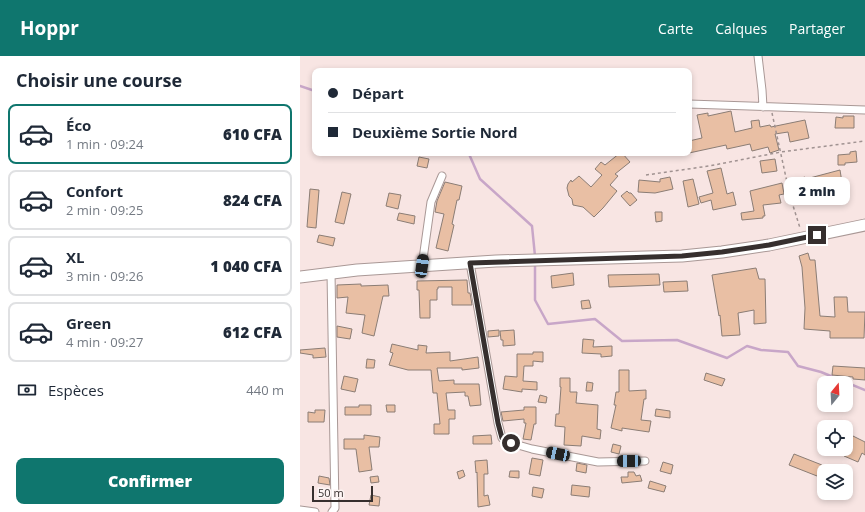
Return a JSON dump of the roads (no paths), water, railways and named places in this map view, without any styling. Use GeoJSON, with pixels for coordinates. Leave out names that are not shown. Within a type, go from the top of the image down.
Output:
{"type":"FeatureCollection","features":[{"type":"Feature","properties":{"kind":"main road"},"geometry":{"type":"LineString","coordinates":[[300,277],[331,273],[470,263],[682,256],[769,245],[865,225]]}},
{"type":"Feature","properties":{"kind":"street"},"geometry":{"type":"LineString","coordinates":[[758,56],[767,107]]}},
{"type":"Feature","properties":{"kind":"street"},"geometry":{"type":"LineString","coordinates":[[692,104],[865,110]]}},
{"type":"Feature","properties":{"kind":"street"},"geometry":{"type":"LineString","coordinates":[[422,266],[431,202],[442,176]]}},
{"type":"Feature","properties":{"kind":"street"},"geometry":{"type":"LineString","coordinates":[[470,263],[498,423],[502,438],[511,443],[532,449],[598,462],[644,461]]}},
{"type":"Feature","properties":{"kind":"street"},"geometry":{"type":"LineString","coordinates":[[331,273],[335,508],[332,512]]}},
{"type":"Feature","properties":{"kind":"street"},"geometry":{"type":"LineString","coordinates":[[300,510],[314,512]]}},
{"type":"Feature","properties":{"kind":"waterway"},"geometry":{"type":"LineString","coordinates":[[300,86],[312,90]]}},
{"type":"Feature","properties":{"kind":"waterway"},"geometry":{"type":"LineString","coordinates":[[470,156],[480,179],[532,226],[535,256]]}},
{"type":"Feature","properties":{"kind":"waterway"},"geometry":{"type":"LineString","coordinates":[[535,263],[535,300],[548,324],[595,319],[622,341],[677,340],[727,358],[747,346],[761,350],[788,352],[798,366],[821,372],[865,390]]}}]}
